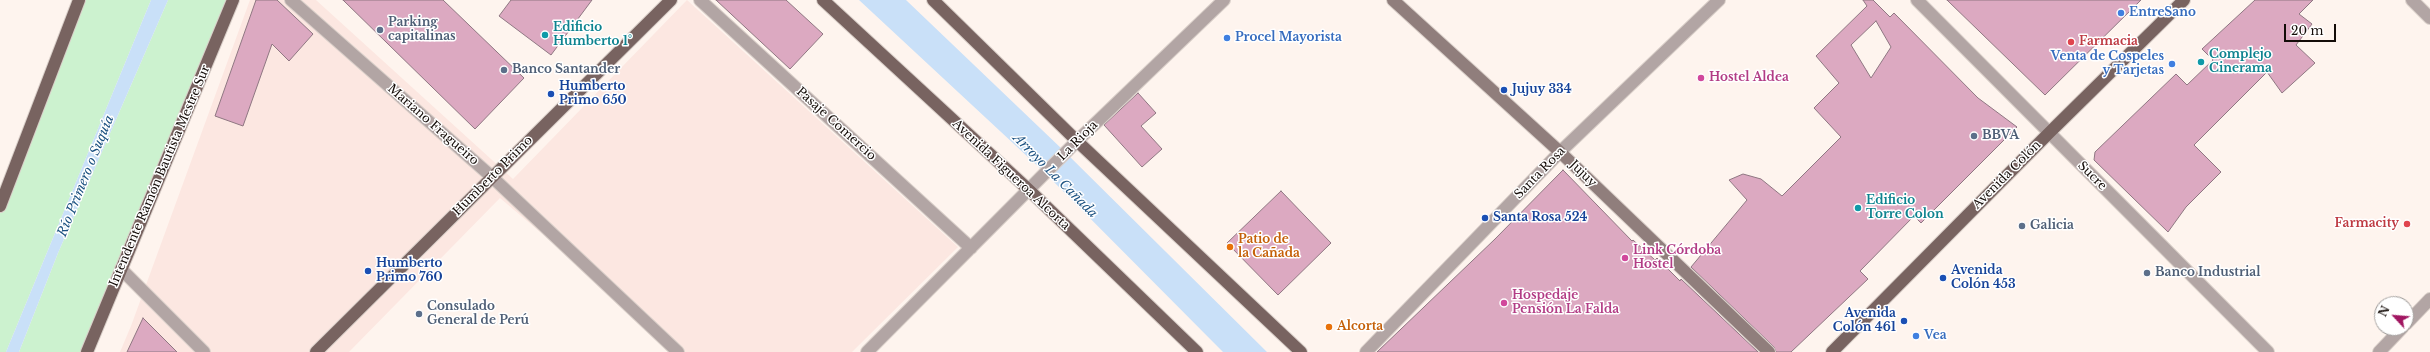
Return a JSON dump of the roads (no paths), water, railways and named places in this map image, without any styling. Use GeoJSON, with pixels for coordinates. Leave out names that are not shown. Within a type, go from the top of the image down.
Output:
{"type":"FeatureCollection","features":[{"type":"Feature","properties":{"kind":"main road"},"geometry":{"type":"LineString","coordinates":[[0,206],[79,0]]}},
{"type":"Feature","properties":{"kind":"main road","name":"Intendente Ramón Bautista Mestre Sur"},"geometry":{"type":"LineString","coordinates":[[87,352],[233,0]]}},
{"type":"Feature","properties":{"kind":"main road","name":"Humberto Primo"},"geometry":{"type":"LineString","coordinates":[[316,352],[671,0]]}},
{"type":"Feature","properties":{"kind":"main road","name":"Avenida Figueroa Alcorta"},"geometry":{"type":"LineString","coordinates":[[823,0],[1030,191],[1197,352]]}},
{"type":"Feature","properties":{"kind":"main road"},"geometry":{"type":"LineString","coordinates":[[933,0],[1078,141],[1301,352]]}},
{"type":"Feature","properties":{"kind":"main road","name":"Avenida Colón"},"geometry":{"type":"LineString","coordinates":[[1832,352],[2049,133],[2184,0]]}},
{"type":"Feature","properties":{"kind":"street","name":"Mariano Fragueiro"},"geometry":{"type":"LineString","coordinates":[[291,0],[492,177],[678,352]]}},
{"type":"Feature","properties":{"kind":"street","name":"Pasaje Comercio"},"geometry":{"type":"LineString","coordinates":[[700,0],[971,248]]}},
{"type":"Feature","properties":{"kind":"street","name":"La Rioja"},"geometry":{"type":"LineString","coordinates":[[867,352],[1030,191],[1078,141],[1224,0]]}},
{"type":"Feature","properties":{"kind":"street","name":"Jujuy"},"geometry":{"type":"LineString","coordinates":[[1393,0],[1560,152],[1769,352]]}},
{"type":"Feature","properties":{"kind":"street","name":"Santa Rosa"},"geometry":{"type":"LineString","coordinates":[[1366,352],[1560,152],[1719,0]]}},
{"type":"Feature","properties":{"kind":"street","name":"Sucre"},"geometry":{"type":"LineString","coordinates":[[1917,0],[2268,352]]}},
{"type":"Feature","properties":{"kind":"street"},"geometry":{"type":"LineString","coordinates":[[2412,0],[2430,18]]}},
{"type":"Feature","properties":{"kind":"street"},"geometry":{"type":"LineString","coordinates":[[121,269],[204,352]]}},
{"type":"Feature","properties":{"kind":"street"},"geometry":{"type":"LineString","coordinates":[[2414,316],[2430,299]]}},
{"type":"Feature","properties":{"kind":"street"},"geometry":{"type":"LineString","coordinates":[[2379,352],[2394,336]]}},
{"type":"Feature","properties":{"kind":"water","name":"Río Primero o Suquía"},"geometry":{"type":"Polygon","coordinates":[[[151,0],[168,0],[58,253],[19,352],[6,352],[151,0]]]}},
{"type":"Feature","properties":{"kind":"water","name":"Arroyo La Cañada"},"geometry":{"type":"Polygon","coordinates":[[[859,0],[906,0],[1063,150],[1267,352],[1223,352],[1043,171],[859,0]]]}},
{"type":"Feature","properties":{"kind":"place","name":"EntreSano"},"geometry":{"type":"Point","coordinates":[2121,13]}},
{"type":"Feature","properties":{"kind":"place","name":"Parking capitalinas"},"geometry":{"type":"Point","coordinates":[380,30]}},
{"type":"Feature","properties":{"kind":"place","name":"Edificio Humberto 1°"},"geometry":{"type":"Point","coordinates":[545,35]}},
{"type":"Feature","properties":{"kind":"place","name":"Procel Mayorista"},"geometry":{"type":"Point","coordinates":[1227,38]}},
{"type":"Feature","properties":{"kind":"place","name":"Farmacia"},"geometry":{"type":"Point","coordinates":[2071,42]}},
{"type":"Feature","properties":{"kind":"place","name":"Complejo Cinerama"},"geometry":{"type":"Point","coordinates":[2201,62]}},
{"type":"Feature","properties":{"kind":"place","name":"Venta de Cospeles y Tarjetas"},"geometry":{"type":"Point","coordinates":[2172,64]}},
{"type":"Feature","properties":{"kind":"place","name":"Banco Santander"},"geometry":{"type":"Point","coordinates":[504,70]}},
{"type":"Feature","properties":{"kind":"place","name":"Hostel Aldea"},"geometry":{"type":"Point","coordinates":[1701,78]}},
{"type":"Feature","properties":{"kind":"place","name":"Jujuy 334"},"geometry":{"type":"Point","coordinates":[1504,90]}},
{"type":"Feature","properties":{"kind":"place","name":"Humberto Primo 650"},"geometry":{"type":"Point","coordinates":[551,94]}},
{"type":"Feature","properties":{"kind":"place","name":"BBVA"},"geometry":{"type":"Point","coordinates":[1974,136]}},
{"type":"Feature","properties":{"kind":"place","name":"Edificio Torre Colon"},"geometry":{"type":"Point","coordinates":[1858,208]}},
{"type":"Feature","properties":{"kind":"place","name":"Santa Rosa 524"},"geometry":{"type":"Point","coordinates":[1485,218]}},
{"type":"Feature","properties":{"kind":"place","name":"Farmacity"},"geometry":{"type":"Point","coordinates":[2407,224]}},
{"type":"Feature","properties":{"kind":"place","name":"Galicia"},"geometry":{"type":"Point","coordinates":[2022,226]}},
{"type":"Feature","properties":{"kind":"place","name":"Patio de la Cañada"},"geometry":{"type":"Point","coordinates":[1230,247]}},
{"type":"Feature","properties":{"kind":"place","name":"Link Córdoba Hostel"},"geometry":{"type":"Point","coordinates":[1625,258]}},
{"type":"Feature","properties":{"kind":"place","name":"Humberto Primo 760"},"geometry":{"type":"Point","coordinates":[368,271]}},
{"type":"Feature","properties":{"kind":"place","name":"Banco Industrial"},"geometry":{"type":"Point","coordinates":[2147,273]}},
{"type":"Feature","properties":{"kind":"place","name":"Avenida Colón 453"},"geometry":{"type":"Point","coordinates":[1943,278]}},
{"type":"Feature","properties":{"kind":"place","name":"Hospedaje Pensión La Falda"},"geometry":{"type":"Point","coordinates":[1504,303]}},
{"type":"Feature","properties":{"kind":"place","name":"Consulado General de Perú"},"geometry":{"type":"Point","coordinates":[419,314]}},
{"type":"Feature","properties":{"kind":"place","name":"Avenida Colón 461"},"geometry":{"type":"Point","coordinates":[1904,321]}},
{"type":"Feature","properties":{"kind":"place","name":"Alcorta"},"geometry":{"type":"Point","coordinates":[1329,327]}},
{"type":"Feature","properties":{"kind":"place","name":"Vea"},"geometry":{"type":"Point","coordinates":[1916,336]}}]}
